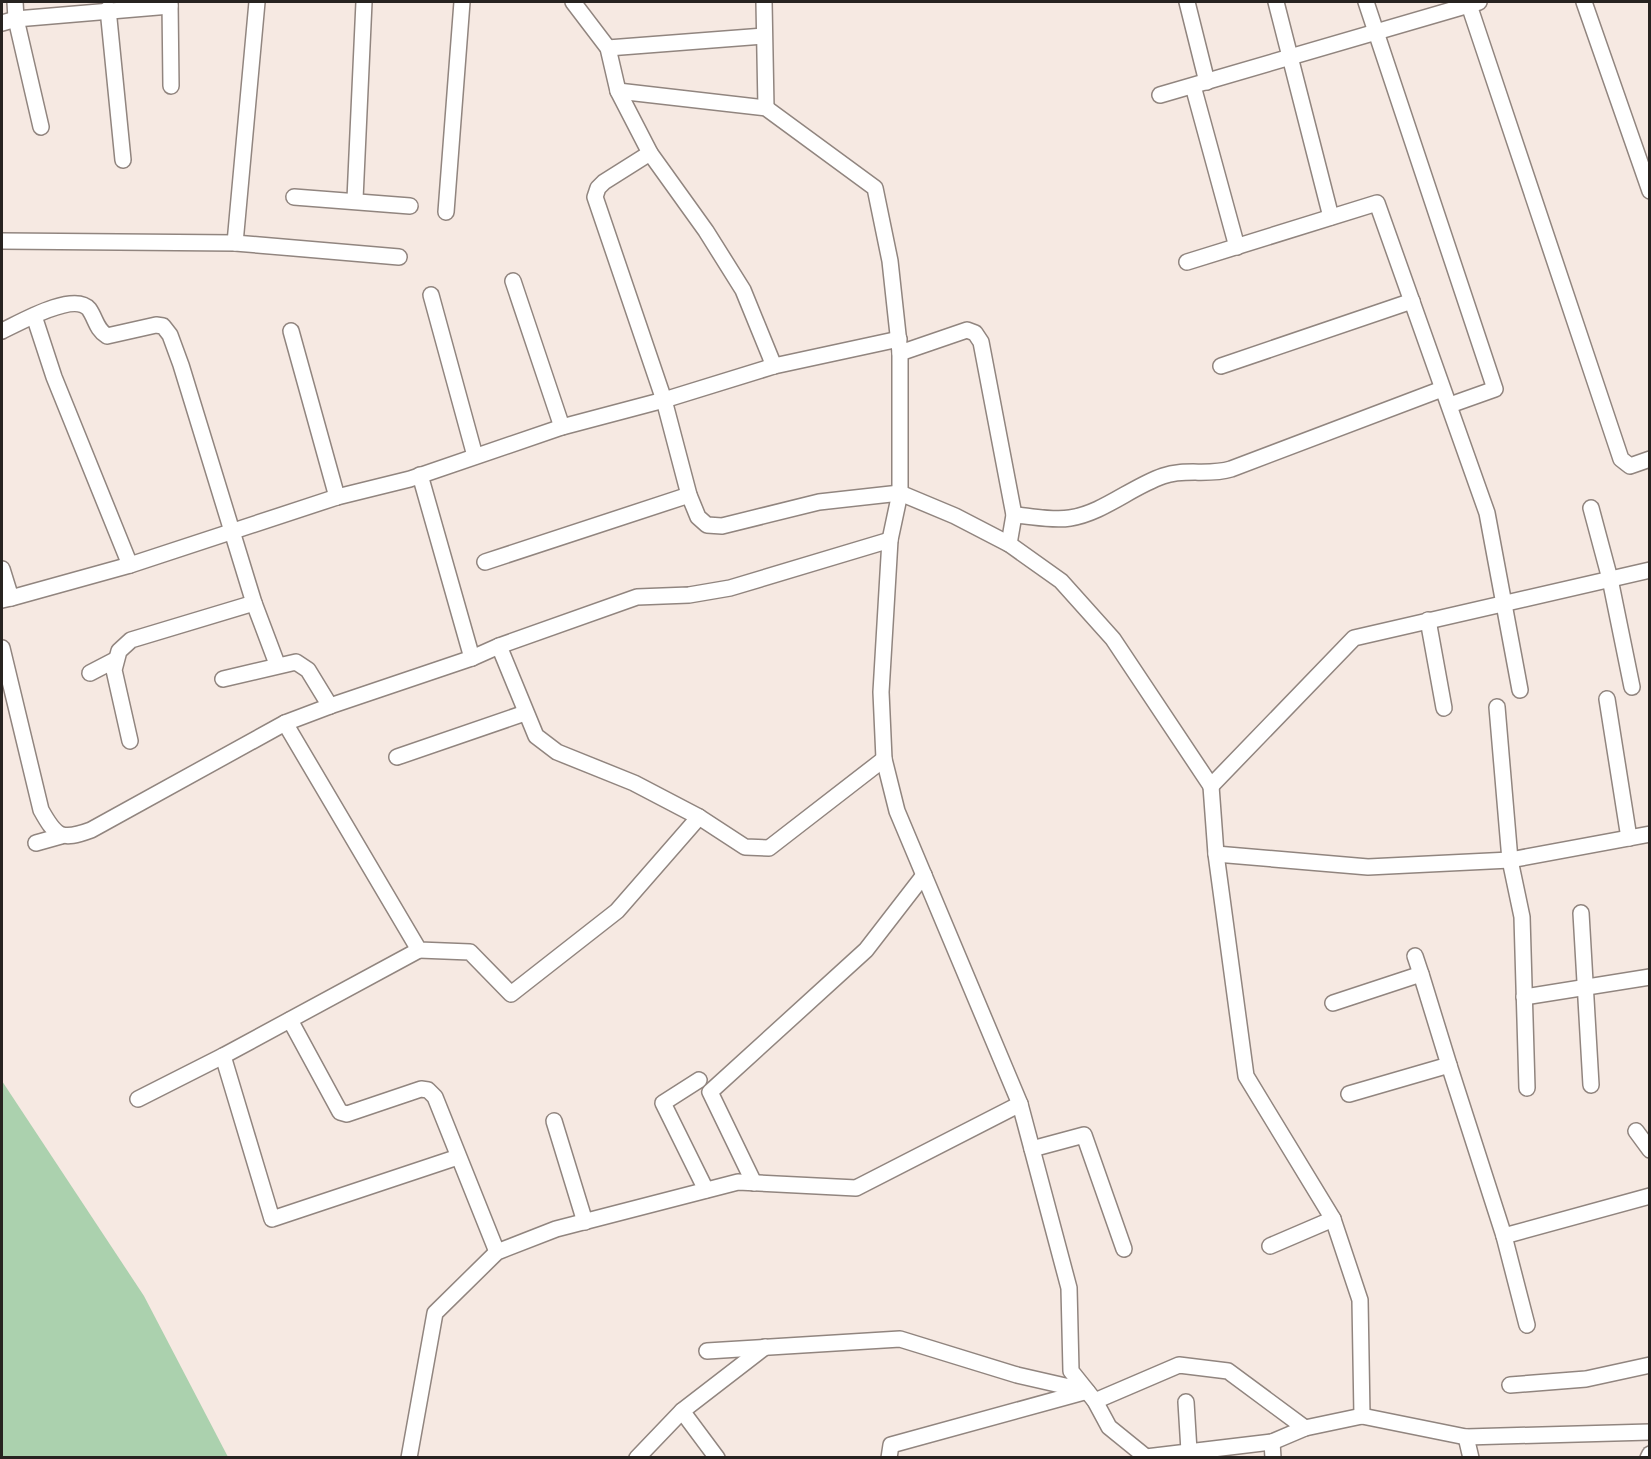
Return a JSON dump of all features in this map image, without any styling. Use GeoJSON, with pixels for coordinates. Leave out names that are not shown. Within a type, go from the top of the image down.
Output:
{"type":"FeatureCollection","features":[{"type":"Feature","properties":{"kind":"street"},"geometry":{"type":"LineString","coordinates":[[15,2],[9,21],[41,127]]}},
{"type":"Feature","properties":{"kind":"street"},"geometry":{"type":"LineString","coordinates":[[235,243],[257,2]]}},
{"type":"Feature","properties":{"kind":"street"},"geometry":{"type":"LineString","coordinates":[[355,200],[364,2]]}},
{"type":"Feature","properties":{"kind":"street"},"geometry":{"type":"LineString","coordinates":[[446,212],[462,2]]}},
{"type":"Feature","properties":{"kind":"street"},"geometry":{"type":"LineString","coordinates":[[573,2],[608,48],[618,91],[650,153],[706,231],[743,290],[774,366]]}},
{"type":"Feature","properties":{"kind":"street"},"geometry":{"type":"LineString","coordinates":[[764,2],[766,108]]}},
{"type":"Feature","properties":{"kind":"street"},"geometry":{"type":"LineString","coordinates":[[1187,2],[1200,84],[1237,247]]}},
{"type":"Feature","properties":{"kind":"street"},"geometry":{"type":"LineString","coordinates":[[1276,2],[1331,217]]}},
{"type":"Feature","properties":{"kind":"street"},"geometry":{"type":"LineString","coordinates":[[1366,2],[1374,32],[1495,389],[1450,405]]}},
{"type":"Feature","properties":{"kind":"street"},"geometry":{"type":"LineString","coordinates":[[1584,2],[1650,191]]}},
{"type":"Feature","properties":{"kind":"street"},"geometry":{"type":"LineString","coordinates":[[1160,95],[1474,3],[1621,459],[1630,466],[1650,459]]}},
{"type":"Feature","properties":{"kind":"street"},"geometry":{"type":"LineString","coordinates":[[9,21],[170,4],[171,86]]}},
{"type":"Feature","properties":{"kind":"street"},"geometry":{"type":"LineString","coordinates":[[108,9],[123,160]]}},
{"type":"Feature","properties":{"kind":"street"},"geometry":{"type":"LineString","coordinates":[[608,48],[764,36]]}},
{"type":"Feature","properties":{"kind":"street"},"geometry":{"type":"LineString","coordinates":[[618,91],[766,108],[875,188],[890,261],[899,346],[900,493],[890,540],[881,692],[884,759],[897,811],[1020,1104],[1069,1288],[1071,1371],[1091,1396],[1109,1427],[1145,1457],[1189,1451],[1272,1450],[1305,1428],[1362,1416],[1466,1437],[1650,1432]]}},
{"type":"Feature","properties":{"kind":"street"},"geometry":{"type":"LineString","coordinates":[[650,153],[604,182],[598,188],[595,197],[664,400],[689,495],[698,517],[707,525],[722,526],[819,502],[900,493],[955,516],[1009,544],[1061,581],[1113,639],[1211,786],[1216,854],[1246,1076],[1333,1219],[1360,1300],[1362,1416]]}},
{"type":"Feature","properties":{"kind":"street"},"geometry":{"type":"LineString","coordinates":[[294,197],[410,206]]}},
{"type":"Feature","properties":{"kind":"street"},"geometry":{"type":"LineString","coordinates":[[1187,262],[1377,202],[1487,513],[1520,690]]}},
{"type":"Feature","properties":{"kind":"street"},"geometry":{"type":"LineString","coordinates":[[2,241],[235,243],[399,256]]}},
{"type":"Feature","properties":{"kind":"street"},"geometry":{"type":"LineString","coordinates":[[513,281],[562,427]]}},
{"type":"Feature","properties":{"kind":"street"},"geometry":{"type":"LineString","coordinates":[[430,294],[475,456]]}},
{"type":"Feature","properties":{"kind":"street"},"geometry":{"type":"LineString","coordinates":[[1221,366],[1412,301]]}},
{"type":"Feature","properties":{"kind":"street"},"geometry":{"type":"LineString","coordinates":[[2,331],[66,304],[79,303],[88,308],[99,331],[107,336],[156,325],[163,326],[170,335],[181,365],[254,603],[277,664]]}},
{"type":"Feature","properties":{"kind":"street"},"geometry":{"type":"LineString","coordinates":[[34,316],[54,377],[130,565]]}},
{"type":"Feature","properties":{"kind":"street"},"geometry":{"type":"LineString","coordinates":[[2,569],[6,599],[130,565],[337,497],[408,479],[562,427],[664,400],[774,366],[899,346],[967,330],[975,333],[981,342],[1014,515],[1009,544]]}},
{"type":"Feature","properties":{"kind":"street"},"geometry":{"type":"LineString","coordinates":[[291,331],[337,497]]}},
{"type":"Feature","properties":{"kind":"street"},"geometry":{"type":"LineString","coordinates":[[1014,515],[1070,518],[1087,513],[1164,476],[1179,472],[1218,473],[1231,469],[1442,389]]}},
{"type":"Feature","properties":{"kind":"street"},"geometry":{"type":"LineString","coordinates":[[408,479],[472,658]]}},
{"type":"Feature","properties":{"kind":"street"},"geometry":{"type":"LineString","coordinates":[[485,562],[689,495]]}},
{"type":"Feature","properties":{"kind":"street"},"geometry":{"type":"LineString","coordinates":[[1591,508],[1610,579],[1632,687]]}},
{"type":"Feature","properties":{"kind":"street"},"geometry":{"type":"LineString","coordinates":[[36,843],[61,836],[74,837],[91,830],[285,723],[472,658],[499,646],[637,597],[689,595],[730,588],[890,540]]}},
{"type":"Feature","properties":{"kind":"street"},"geometry":{"type":"LineString","coordinates":[[1211,786],[1354,638],[1650,570]]}},
{"type":"Feature","properties":{"kind":"street"},"geometry":{"type":"LineString","coordinates":[[130,741],[115,660],[118,651],[131,640],[254,603]]}},
{"type":"Feature","properties":{"kind":"street"},"geometry":{"type":"LineString","coordinates":[[1428,620],[1444,708]]}},
{"type":"Feature","properties":{"kind":"street"},"geometry":{"type":"LineString","coordinates":[[499,646],[536,736],[557,752],[601,767],[699,817],[745,847],[770,848],[884,759]]}},
{"type":"Feature","properties":{"kind":"street"},"geometry":{"type":"LineString","coordinates":[[2,648],[40,810],[52,829],[61,836]]}},
{"type":"Feature","properties":{"kind":"street"},"geometry":{"type":"LineString","coordinates":[[90,673],[115,660]]}},
{"type":"Feature","properties":{"kind":"street"},"geometry":{"type":"LineString","coordinates":[[223,679],[277,664],[296,662],[308,670],[330,706]]}},
{"type":"Feature","properties":{"kind":"street"},"geometry":{"type":"LineString","coordinates":[[1607,699],[1629,838]]}},
{"type":"Feature","properties":{"kind":"street"},"geometry":{"type":"LineString","coordinates":[[1497,707],[1510,860],[1522,917],[1527,1088]]}},
{"type":"Feature","properties":{"kind":"street"},"geometry":{"type":"LineString","coordinates":[[397,757],[525,713]]}},
{"type":"Feature","properties":{"kind":"street"},"geometry":{"type":"LineString","coordinates":[[285,723],[419,950]]}},
{"type":"Feature","properties":{"kind":"street"},"geometry":{"type":"LineString","coordinates":[[138,1099],[224,1056],[419,950],[470,952],[511,994],[617,911],[699,817]]}},
{"type":"Feature","properties":{"kind":"street"},"geometry":{"type":"LineString","coordinates":[[1216,854],[1368,867],[1510,860],[1650,834]]}},
{"type":"Feature","properties":{"kind":"street"},"geometry":{"type":"LineString","coordinates":[[753,1183],[710,1092],[866,950],[924,875]]}},
{"type":"Feature","properties":{"kind":"street"},"geometry":{"type":"LineString","coordinates":[[1581,913],[1591,1085]]}},
{"type":"Feature","properties":{"kind":"street"},"geometry":{"type":"LineString","coordinates":[[1415,956],[1504,1236],[1527,1325]]}},
{"type":"Feature","properties":{"kind":"street"},"geometry":{"type":"LineString","coordinates":[[1333,1004],[1421,974]]}},
{"type":"Feature","properties":{"kind":"street"},"geometry":{"type":"LineString","coordinates":[[1524,997],[1650,977]]}},
{"type":"Feature","properties":{"kind":"street"},"geometry":{"type":"LineString","coordinates":[[290,1020],[340,1112],[347,1114],[421,1089],[428,1090],[435,1097],[496,1252]]}},
{"type":"Feature","properties":{"kind":"street"},"geometry":{"type":"LineString","coordinates":[[224,1056],[272,1219],[458,1157]]}},
{"type":"Feature","properties":{"kind":"street"},"geometry":{"type":"LineString","coordinates":[[1349,1094],[1449,1065]]}},
{"type":"Feature","properties":{"kind":"street"},"geometry":{"type":"LineString","coordinates":[[699,1080],[663,1103],[706,1190]]}},
{"type":"Feature","properties":{"kind":"street"},"geometry":{"type":"LineString","coordinates":[[409,1458],[435,1314],[496,1252],[555,1230],[738,1182],[856,1188],[1020,1104]]}},
{"type":"Feature","properties":{"kind":"street"},"geometry":{"type":"LineString","coordinates":[[554,1121],[585,1222]]}},
{"type":"Feature","properties":{"kind":"street"},"geometry":{"type":"LineString","coordinates":[[1636,1131],[1650,1150]]}},
{"type":"Feature","properties":{"kind":"street"},"geometry":{"type":"LineString","coordinates":[[1032,1149],[1084,1135],[1124,1249]]}},
{"type":"Feature","properties":{"kind":"street"},"geometry":{"type":"LineString","coordinates":[[1504,1236],[1650,1196]]}},
{"type":"Feature","properties":{"kind":"street"},"geometry":{"type":"LineString","coordinates":[[1270,1246],[1333,1219]]}},
{"type":"Feature","properties":{"kind":"street"},"geometry":{"type":"LineString","coordinates":[[707,1351],[900,1339],[1091,1396]]}},
{"type":"Feature","properties":{"kind":"street"},"geometry":{"type":"LineString","coordinates":[[637,1458],[682,1411],[765,1347]]}},
{"type":"Feature","properties":{"kind":"street"},"geometry":{"type":"LineString","coordinates":[[889,1458],[891,1446],[1091,1396],[1179,1365],[1228,1371],[1305,1428]]}},
{"type":"Feature","properties":{"kind":"street"},"geometry":{"type":"LineString","coordinates":[[1510,1385],[1586,1379],[1650,1365]]}},
{"type":"Feature","properties":{"kind":"street"},"geometry":{"type":"LineString","coordinates":[[1186,1402],[1189,1451]]}},
{"type":"Feature","properties":{"kind":"street"},"geometry":{"type":"LineString","coordinates":[[682,1411],[717,1458]]}},
{"type":"Feature","properties":{"kind":"street"},"geometry":{"type":"LineString","coordinates":[[1466,1437],[1471,1458]]}},
{"type":"Feature","properties":{"kind":"green space"},"geometry":{"type":"Polygon","coordinates":[[[2,1081],[144,1296],[228,1457],[2,1457],[2,1081]]]}}]}
